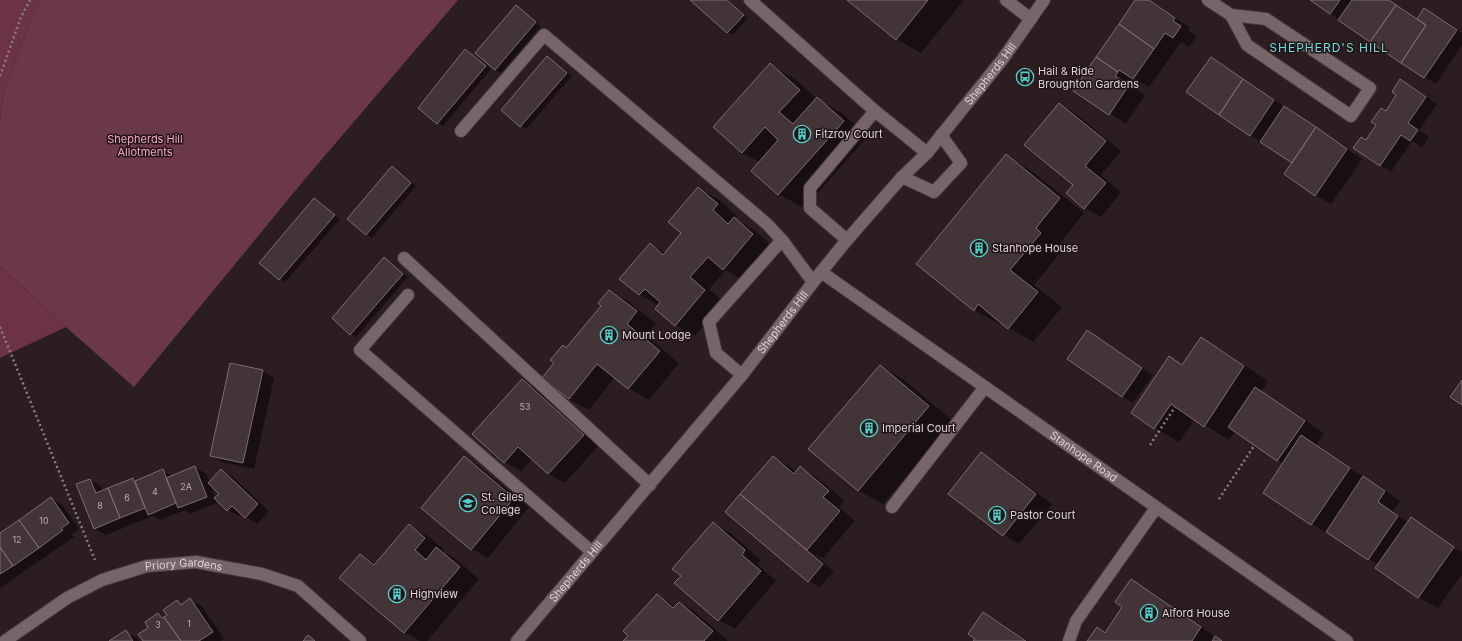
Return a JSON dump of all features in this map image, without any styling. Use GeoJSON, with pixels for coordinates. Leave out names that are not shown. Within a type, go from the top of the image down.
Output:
{"type":"FeatureCollection","features":[{"type":"Feature","properties":{"kind":"street"},"geometry":{"type":"LineString","coordinates":[[750,0],[875,111],[927,153]]}},
{"type":"Feature","properties":{"kind":"street"},"geometry":{"type":"LineString","coordinates":[[1006,0],[1031,19]]}},
{"type":"Feature","properties":{"kind":"street","name":"Shepherds Hill"},"geometry":{"type":"LineString","coordinates":[[517,641],[742,375],[847,240],[902,177],[927,153],[1002,60],[1044,0]]}},
{"type":"Feature","properties":{"kind":"street"},"geometry":{"type":"LineString","coordinates":[[1208,0],[1231,15],[1266,19],[1370,88],[1351,116],[1247,45],[1231,15]]}},
{"type":"Feature","properties":{"kind":"street"},"geometry":{"type":"LineString","coordinates":[[461,130],[544,35],[767,224],[782,240],[813,282]]}},
{"type":"Feature","properties":{"kind":"street"},"geometry":{"type":"LineString","coordinates":[[847,240],[810,208],[810,188],[875,111]]}},
{"type":"Feature","properties":{"kind":"street"},"geometry":{"type":"LineString","coordinates":[[902,177],[934,192],[961,163],[941,135]]}},
{"type":"Feature","properties":{"kind":"street"},"geometry":{"type":"LineString","coordinates":[[742,375],[716,353],[709,322],[782,240]]}},
{"type":"Feature","properties":{"kind":"street"},"geometry":{"type":"LineString","coordinates":[[404,258],[650,485]]}},
{"type":"Feature","properties":{"kind":"street","name":"Stanhope Road"},"geometry":{"type":"LineString","coordinates":[[821,272],[1347,641]]}},
{"type":"Feature","properties":{"kind":"street"},"geometry":{"type":"LineString","coordinates":[[408,295],[360,350],[592,552]]}},
{"type":"Feature","properties":{"kind":"street"},"geometry":{"type":"LineString","coordinates":[[892,507],[985,387]]}},
{"type":"Feature","properties":{"kind":"street"},"geometry":{"type":"LineString","coordinates":[[1069,641],[1076,621],[1156,508]]}},
{"type":"Feature","properties":{"kind":"street","name":"Priory Gardens"},"geometry":{"type":"LineString","coordinates":[[5,641],[67,598],[102,580],[147,566],[196,562],[262,574],[298,586],[360,641]]}},
{"type":"Feature","properties":{"kind":"path"},"geometry":{"type":"LineString","coordinates":[[0,76],[21,17],[30,0]]}},
{"type":"Feature","properties":{"kind":"path"},"geometry":{"type":"LineString","coordinates":[[0,327],[95,559]]}},
{"type":"Feature","properties":{"kind":"path"},"geometry":{"type":"LineString","coordinates":[[1150,445],[1175,407]]}},
{"type":"Feature","properties":{"kind":"path"},"geometry":{"type":"LineString","coordinates":[[1219,499],[1254,446]]}},
{"type":"Feature","properties":{"kind":"green space","name":"Shepherds Hill Allotments"},"geometry":{"type":"Polygon","coordinates":[[[41,0],[458,0],[305,179],[134,387],[0,266],[0,123],[3,96],[29,24],[41,0]]]}},
{"type":"Feature","properties":{"kind":"shaded area"},"geometry":{"type":"Polygon","coordinates":[[[0,0],[41,0],[29,24],[3,96],[0,123],[0,0]]]}},
{"type":"Feature","properties":{"kind":"shaded area"},"geometry":{"type":"Polygon","coordinates":[[[0,266],[66,327],[0,358],[0,266]]]}},
{"type":"Feature","properties":{"kind":"building"},"geometry":{"type":"Polygon","coordinates":[[[690,0],[727,0],[744,15],[727,33],[690,0]]]}},
{"type":"Feature","properties":{"kind":"building"},"geometry":{"type":"Polygon","coordinates":[[[847,0],[928,0],[896,40],[847,0]]]}},
{"type":"Feature","properties":{"kind":"building"},"geometry":{"type":"Polygon","coordinates":[[[1135,0],[1149,0],[1175,18],[1173,21],[1181,26],[1173,38],[1165,33],[1154,49],[1119,24],[1135,0]]]}},
{"type":"Feature","properties":{"kind":"building"},"geometry":{"type":"Polygon","coordinates":[[[1310,0],[1340,0],[1330,14],[1310,0]]]}},
{"type":"Feature","properties":{"kind":"building"},"geometry":{"type":"Polygon","coordinates":[[[1352,0],[1389,0],[1396,5],[1370,42],[1338,20],[1352,0]]]}},
{"type":"Feature","properties":{"kind":"building"},"geometry":{"type":"Polygon","coordinates":[[[516,5],[536,22],[495,70],[475,53],[516,5]]]}},
{"type":"Feature","properties":{"kind":"building"},"geometry":{"type":"Polygon","coordinates":[[[1396,5],[1426,25],[1401,63],[1370,42],[1396,5]]]}},
{"type":"Feature","properties":{"kind":"building"},"geometry":{"type":"Polygon","coordinates":[[[1424,8],[1457,30],[1424,78],[1401,63],[1426,25],[1417,19],[1424,8]]]}},
{"type":"Feature","properties":{"kind":"building"},"geometry":{"type":"Polygon","coordinates":[[[1119,24],[1154,49],[1133,79],[1119,70],[1118,72],[1096,57],[1119,24]]]}},
{"type":"Feature","properties":{"kind":"building"},"geometry":{"type":"Polygon","coordinates":[[[465,49],[486,66],[437,124],[418,108],[465,49]]]}},
{"type":"Feature","properties":{"kind":"building"},"geometry":{"type":"Polygon","coordinates":[[[547,56],[567,73],[520,127],[501,110],[547,56]]]}},
{"type":"Feature","properties":{"kind":"building"},"geometry":{"type":"Polygon","coordinates":[[[1096,57],[1118,72],[1115,76],[1129,85],[1109,115],[1073,91],[1096,57]]]}},
{"type":"Feature","properties":{"kind":"building"},"geometry":{"type":"Polygon","coordinates":[[[1211,57],[1243,79],[1219,115],[1186,92],[1211,57]]]}},
{"type":"Feature","properties":{"kind":"building","name":"Fitzroy Court"},"geometry":{"type":"Polygon","coordinates":[[[770,63],[800,90],[779,112],[793,124],[817,97],[844,121],[778,195],[751,171],[778,140],[765,127],[742,153],[713,127],[770,63]]]}},
{"type":"Feature","properties":{"kind":"building"},"geometry":{"type":"Polygon","coordinates":[[[1243,79],[1274,100],[1250,136],[1219,115],[1243,79]]]}},
{"type":"Feature","properties":{"kind":"building"},"geometry":{"type":"Polygon","coordinates":[[[1400,79],[1426,97],[1408,123],[1418,130],[1410,141],[1401,135],[1380,166],[1353,148],[1361,137],[1366,140],[1376,125],[1371,122],[1381,108],[1386,111],[1396,95],[1392,92],[1400,79]]]}},
{"type":"Feature","properties":{"kind":"building"},"geometry":{"type":"Polygon","coordinates":[[[1059,103],[1106,141],[1085,166],[1106,183],[1084,209],[1066,193],[1073,185],[1024,145],[1059,103]]]}},
{"type":"Feature","properties":{"kind":"building"},"geometry":{"type":"Polygon","coordinates":[[[1284,106],[1316,127],[1292,163],[1260,142],[1284,106]]]}},
{"type":"Feature","properties":{"kind":"building"},"geometry":{"type":"Polygon","coordinates":[[[1316,127],[1347,149],[1315,196],[1284,174],[1316,127]]]}},
{"type":"Feature","properties":{"kind":"building","name":"Stanhope House"},"geometry":{"type":"Polygon","coordinates":[[[1006,154],[1060,198],[1036,228],[1041,233],[1010,270],[1038,292],[1008,329],[978,304],[974,311],[916,264],[1006,154]]]}},
{"type":"Feature","properties":{"kind":"building"},"geometry":{"type":"Polygon","coordinates":[[[392,166],[411,183],[366,235],[347,219],[392,166]]]}},
{"type":"Feature","properties":{"kind":"building"},"geometry":{"type":"Polygon","coordinates":[[[698,187],[718,204],[713,210],[728,224],[734,217],[753,234],[723,270],[708,257],[690,277],[705,290],[675,326],[655,309],[660,302],[645,289],[639,295],[619,279],[650,243],[663,255],[681,233],[668,222],[698,187]]]}},
{"type":"Feature","properties":{"kind":"building"},"geometry":{"type":"Polygon","coordinates":[[[314,198],[335,215],[279,280],[259,263],[314,198]]]}},
{"type":"Feature","properties":{"kind":"building"},"geometry":{"type":"Polygon","coordinates":[[[384,257],[403,274],[350,335],[332,318],[384,257]]]}},
{"type":"Feature","properties":{"kind":"building","name":"Mount Lodge"},"geometry":{"type":"Polygon","coordinates":[[[609,290],[637,311],[627,324],[660,351],[628,389],[597,364],[569,399],[542,378],[554,363],[550,360],[563,345],[566,348],[601,306],[598,303],[609,290]]]}},
{"type":"Feature","properties":{"kind":"building"},"geometry":{"type":"Polygon","coordinates":[[[1087,330],[1142,368],[1122,397],[1067,359],[1087,330]]]}},
{"type":"Feature","properties":{"kind":"building"},"geometry":{"type":"Polygon","coordinates":[[[1201,337],[1244,366],[1204,427],[1171,404],[1154,429],[1131,413],[1169,356],[1182,365],[1201,337]]]}},
{"type":"Feature","properties":{"kind":"building"},"geometry":{"type":"Polygon","coordinates":[[[230,363],[263,370],[243,463],[210,456],[230,363]]]}},
{"type":"Feature","properties":{"kind":"building","name":"Imperial Court"},"geometry":{"type":"Polygon","coordinates":[[[880,365],[929,406],[858,491],[808,449],[880,365]]]}},
{"type":"Feature","properties":{"kind":"building"},"geometry":{"type":"Polygon","coordinates":[[[522,379],[584,435],[548,474],[518,447],[504,463],[472,434],[522,379]]]}},
{"type":"Feature","properties":{"kind":"building"},"geometry":{"type":"Polygon","coordinates":[[[1462,380],[1462,405],[1450,397],[1462,380]]]}},
{"type":"Feature","properties":{"kind":"building"},"geometry":{"type":"Polygon","coordinates":[[[1255,387],[1305,421],[1277,461],[1228,427],[1255,387]]]}},
{"type":"Feature","properties":{"kind":"building"},"geometry":{"type":"Polygon","coordinates":[[[1301,435],[1350,468],[1311,525],[1263,493],[1301,435]]]}},
{"type":"Feature","properties":{"kind":"building","name":"Pastor Court"},"geometry":{"type":"Polygon","coordinates":[[[981,452],[1036,494],[1003,536],[948,494],[981,452]]]}},
{"type":"Feature","properties":{"kind":"building","name":"St. Giles College"},"geometry":{"type":"Polygon","coordinates":[[[464,456],[514,498],[471,550],[421,508],[464,456]]]}},
{"type":"Feature","properties":{"kind":"building"},"geometry":{"type":"Polygon","coordinates":[[[773,456],[794,474],[800,466],[829,491],[823,497],[840,511],[807,550],[740,494],[773,456]]]}},
{"type":"Feature","properties":{"kind":"building"},"geometry":{"type":"Polygon","coordinates":[[[195,466],[207,497],[178,508],[166,478],[195,466]]]}},
{"type":"Feature","properties":{"kind":"building"},"geometry":{"type":"Polygon","coordinates":[[[163,469],[176,503],[148,515],[135,481],[163,469]]]}},
{"type":"Feature","properties":{"kind":"building"},"geometry":{"type":"Polygon","coordinates":[[[221,469],[258,504],[245,518],[232,506],[227,511],[214,498],[219,494],[208,483],[221,469]]]}},
{"type":"Feature","properties":{"kind":"building"},"geometry":{"type":"Polygon","coordinates":[[[1363,476],[1385,491],[1378,502],[1398,516],[1368,560],[1326,532],[1363,476]]]}},
{"type":"Feature","properties":{"kind":"building"},"geometry":{"type":"Polygon","coordinates":[[[133,478],[145,508],[120,518],[108,488],[133,478]]]}},
{"type":"Feature","properties":{"kind":"building"},"geometry":{"type":"Polygon","coordinates":[[[90,479],[96,493],[108,488],[120,518],[94,529],[76,484],[90,479]]]}},
{"type":"Feature","properties":{"kind":"building"},"geometry":{"type":"Polygon","coordinates":[[[740,494],[823,564],[808,582],[725,512],[740,494]]]}},
{"type":"Feature","properties":{"kind":"building"},"geometry":{"type":"Polygon","coordinates":[[[51,497],[69,523],[61,528],[63,530],[39,548],[19,520],[51,497]]]}},
{"type":"Feature","properties":{"kind":"building"},"geometry":{"type":"Polygon","coordinates":[[[1411,517],[1454,547],[1418,598],[1375,568],[1411,517]]]}},
{"type":"Feature","properties":{"kind":"building"},"geometry":{"type":"Polygon","coordinates":[[[19,520],[39,548],[13,566],[0,547],[0,533],[19,520]]]}},
{"type":"Feature","properties":{"kind":"building"},"geometry":{"type":"Polygon","coordinates":[[[713,522],[745,550],[742,555],[761,571],[718,621],[674,583],[681,576],[672,569],[713,522]]]}},
{"type":"Feature","properties":{"kind":"building","name":"Highview"},"geometry":{"type":"Polygon","coordinates":[[[409,524],[425,538],[415,550],[426,560],[436,547],[460,567],[404,633],[339,578],[360,554],[374,565],[409,524]]]}},
{"type":"Feature","properties":{"kind":"building"},"geometry":{"type":"Polygon","coordinates":[[[0,547],[13,566],[0,574],[0,547]]]}},
{"type":"Feature","properties":{"kind":"building","name":"Alford House"},"geometry":{"type":"Polygon","coordinates":[[[1131,579],[1201,627],[1192,641],[1087,641],[1097,627],[1105,633],[1122,607],[1115,602],[1131,579]]]}},
{"type":"Feature","properties":{"kind":"building"},"geometry":{"type":"Polygon","coordinates":[[[657,594],[673,608],[679,602],[713,631],[704,641],[623,641],[628,636],[623,631],[657,594]]]}},
{"type":"Feature","properties":{"kind":"building"},"geometry":{"type":"Polygon","coordinates":[[[190,598],[213,632],[199,641],[181,641],[164,617],[167,615],[163,610],[177,600],[181,605],[190,598]]]}},
{"type":"Feature","properties":{"kind":"building"},"geometry":{"type":"Polygon","coordinates":[[[983,612],[1026,641],[973,641],[975,639],[968,634],[983,612]]]}},
{"type":"Feature","properties":{"kind":"building"},"geometry":{"type":"Polygon","coordinates":[[[158,613],[162,618],[164,617],[181,641],[143,641],[138,634],[148,628],[145,622],[158,613]]]}},
{"type":"Feature","properties":{"kind":"building"},"geometry":{"type":"Polygon","coordinates":[[[126,630],[133,641],[109,641],[126,630]]]}},
{"type":"Feature","properties":{"kind":"building"},"geometry":{"type":"Polygon","coordinates":[[[308,635],[315,641],[303,641],[308,635]]]}},
{"type":"Feature","properties":{"kind":"building"},"geometry":{"type":"Polygon","coordinates":[[[1215,636],[1222,641],[1212,641],[1215,636]]]}},
{"type":"Feature","properties":{"kind":"place","name":"Hail & Ride Broughton Gardens"},"geometry":{"type":"Point","coordinates":[1025,77]}},
{"type":"Feature","properties":{"kind":"place","name":"Fitzroy Court"},"geometry":{"type":"Point","coordinates":[802,134]}},
{"type":"Feature","properties":{"kind":"place","name":"Stanhope House"},"geometry":{"type":"Point","coordinates":[979,248]}},
{"type":"Feature","properties":{"kind":"place","name":"Mount Lodge"},"geometry":{"type":"Point","coordinates":[609,335]}},
{"type":"Feature","properties":{"kind":"place","name":"Imperial Court"},"geometry":{"type":"Point","coordinates":[869,428]}},
{"type":"Feature","properties":{"kind":"place","name":"St. Giles College"},"geometry":{"type":"Point","coordinates":[468,503]}},
{"type":"Feature","properties":{"kind":"place","name":"Pastor Court"},"geometry":{"type":"Point","coordinates":[997,515]}},
{"type":"Feature","properties":{"kind":"place","name":"Highview"},"geometry":{"type":"Point","coordinates":[397,594]}},
{"type":"Feature","properties":{"kind":"place","name":"Alford House"},"geometry":{"type":"Point","coordinates":[1149,613]}},
{"type":"Feature","properties":{"kind":"district","name":"SHEPHERD'S HILL"},"geometry":{"type":"Point","coordinates":[1329,48]}}]}
